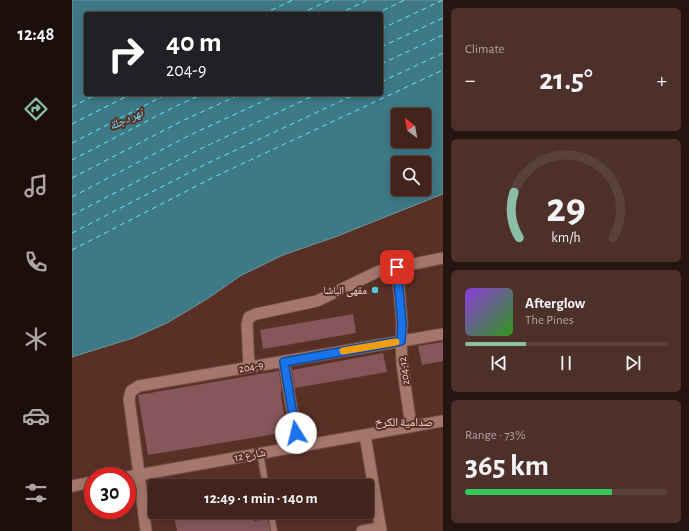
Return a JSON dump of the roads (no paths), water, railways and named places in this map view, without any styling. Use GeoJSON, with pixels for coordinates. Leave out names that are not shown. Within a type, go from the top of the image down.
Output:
{"type":"FeatureCollection","features":[{"type":"Feature","properties":{"kind":"street"},"geometry":{"type":"LineString","coordinates":[[249,367],[247,324],[249,317],[256,314],[317,301],[379,271],[443,258]]}},
{"type":"Feature","properties":{"kind":"street","name":"204-12"},"geometry":{"type":"LineString","coordinates":[[397,267],[402,324],[402,363],[411,427]]}},
{"type":"Feature","properties":{"kind":"street","name":"204-9"},"geometry":{"type":"LineString","coordinates":[[139,474],[129,399],[131,391],[139,386],[443,334]]}},
{"type":"Feature","properties":{"kind":"street"},"geometry":{"type":"LineString","coordinates":[[284,362],[298,447]]}},
{"type":"Feature","properties":{"kind":"street","name":"شارع 12"},"geometry":{"type":"LineString","coordinates":[[136,474],[443,421]]}},
{"type":"Feature","properties":{"kind":"street"},"geometry":{"type":"LineString","coordinates":[[362,531],[381,529],[365,435]]}},
{"type":"Feature","properties":{"kind":"street"},"geometry":{"type":"LineString","coordinates":[[139,474],[146,531]]}},
{"type":"Feature","properties":{"kind":"street"},"geometry":{"type":"LineString","coordinates":[[72,486],[84,484]]}},
{"type":"Feature","properties":{"kind":"lane"},"geometry":{"type":"LineString","coordinates":[[260,453],[265,479]]}},
{"type":"Feature","properties":{"kind":"lane"},"geometry":{"type":"LineString","coordinates":[[272,519],[274,531]]}},
{"type":"Feature","properties":{"kind":"water","name":"نهر دجلة"},"geometry":{"type":"Polygon","coordinates":[[[72,0],[443,0],[443,194],[335,237],[283,255],[240,276],[207,299],[167,323],[133,338],[72,357],[72,0]]]}},
{"type":"Feature","properties":{"kind":"place","name":"مقهى الباشا"},"geometry":{"type":"Point","coordinates":[375,290]}},
{"type":"Feature","properties":{"kind":"district","name":"صدامية الكرخ"},"geometry":{"type":"Point","coordinates":[404,422]}}]}
